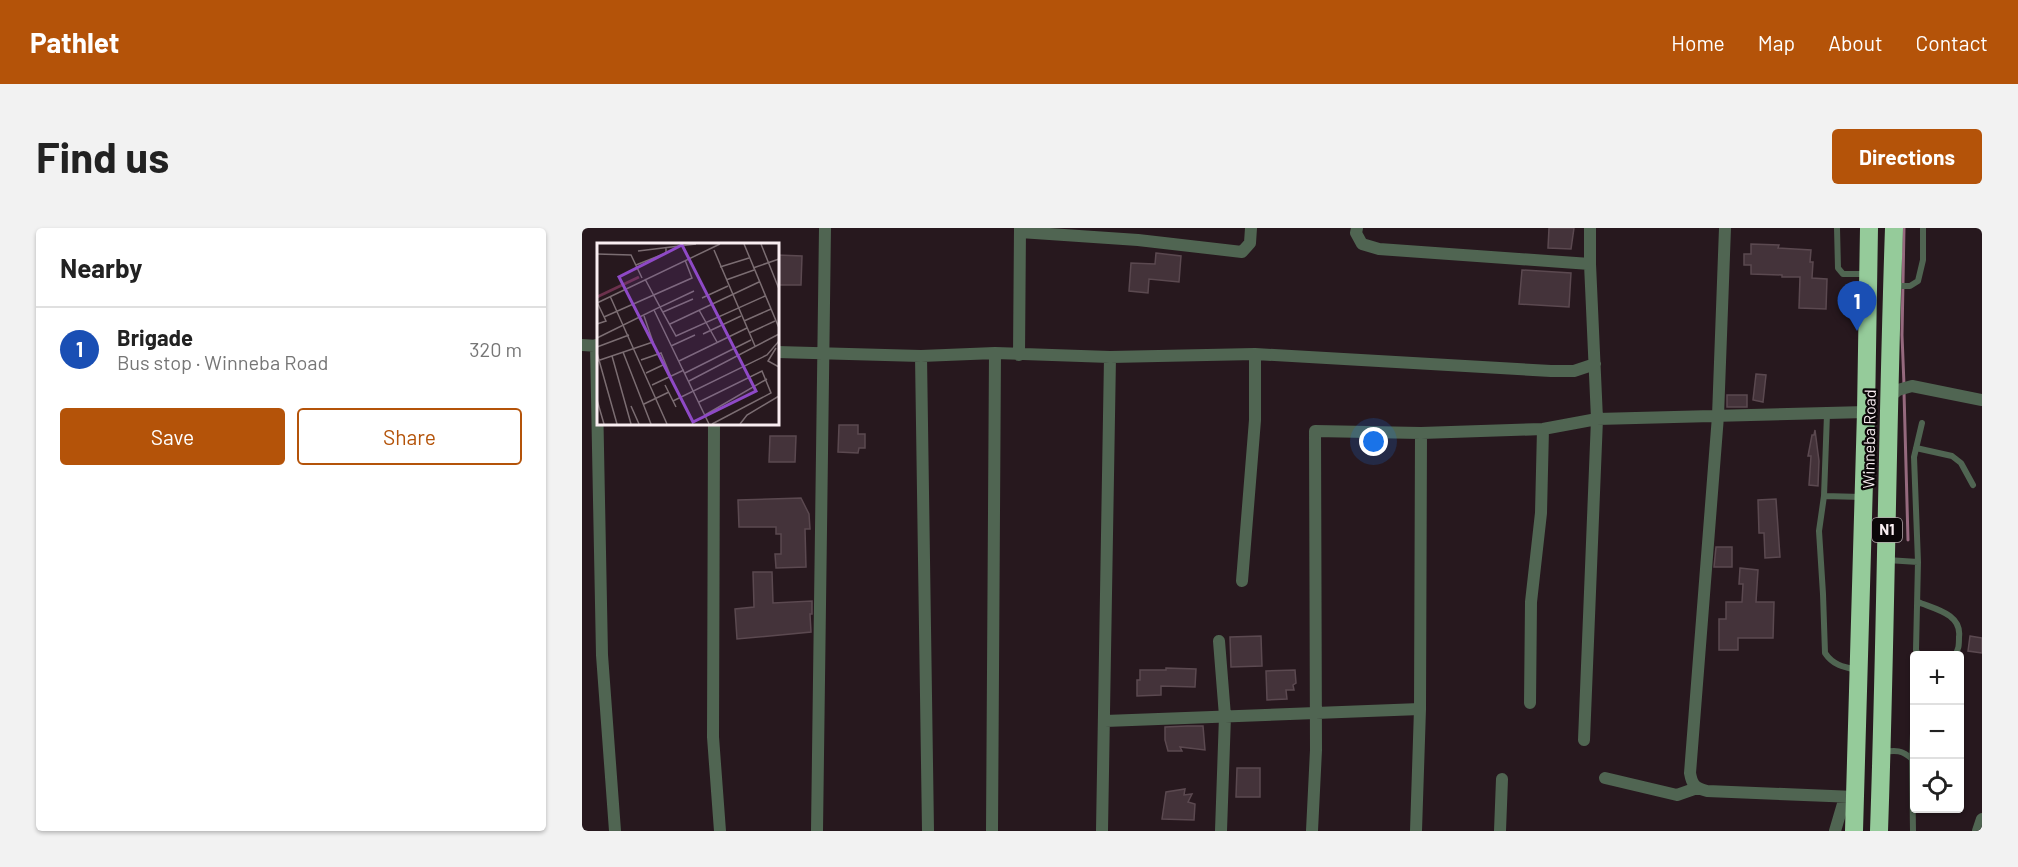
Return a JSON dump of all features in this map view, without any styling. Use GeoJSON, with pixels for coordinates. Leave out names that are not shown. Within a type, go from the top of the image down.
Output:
{"type":"FeatureCollection","features":[{"type":"Feature","properties":{"kind":"highway","name":"Winneba Road"},"geometry":{"type":"LineString","coordinates":[[1854,831],[1850,797],[1858,670],[1869,228]]}},
{"type":"Feature","properties":{"kind":"highway","name":"Winneba Road"},"geometry":{"type":"LineString","coordinates":[[1879,831],[1894,228]]}},
{"type":"Feature","properties":{"kind":"street"},"geometry":{"type":"LineString","coordinates":[[818,831],[825,228]]}},
{"type":"Feature","properties":{"kind":"street"},"geometry":{"type":"LineString","coordinates":[[1019,355],[1020,230],[1139,234],[1242,252],[1250,243],[1251,228]]}},
{"type":"Feature","properties":{"kind":"street"},"geometry":{"type":"LineString","coordinates":[[1357,228],[1356,233],[1362,244],[1379,249],[1590,264]]}},
{"type":"Feature","properties":{"kind":"street"},"geometry":{"type":"LineString","coordinates":[[1584,740],[1597,419],[1590,228]]}},
{"type":"Feature","properties":{"kind":"street"},"geometry":{"type":"LineString","coordinates":[[1725,228],[1718,416],[1691,783],[1707,791],[1850,797],[1835,831]]}},
{"type":"Feature","properties":{"kind":"street"},"geometry":{"type":"LineString","coordinates":[[582,345],[597,345]]}},
{"type":"Feature","properties":{"kind":"street"},"geometry":{"type":"LineString","coordinates":[[778,352],[921,356],[995,353],[1110,357],[1255,354],[1551,371],[1574,371],[1595,364]]}},
{"type":"Feature","properties":{"kind":"street"},"geometry":{"type":"LineString","coordinates":[[992,831],[995,353]]}},
{"type":"Feature","properties":{"kind":"street"},"geometry":{"type":"LineString","coordinates":[[1242,581],[1255,420],[1255,354]]}},
{"type":"Feature","properties":{"kind":"street"},"geometry":{"type":"LineString","coordinates":[[921,356],[928,831]]}},
{"type":"Feature","properties":{"kind":"street"},"geometry":{"type":"LineString","coordinates":[[1102,831],[1110,357]]}},
{"type":"Feature","properties":{"kind":"street"},"geometry":{"type":"LineString","coordinates":[[1888,398],[1898,390],[1912,386],[1982,400]]}},
{"type":"Feature","properties":{"kind":"street"},"geometry":{"type":"LineString","coordinates":[[1312,831],[1316,713],[1315,431],[1421,433],[1543,429],[1597,419],[1866,412]]}},
{"type":"Feature","properties":{"kind":"street"},"geometry":{"type":"LineString","coordinates":[[598,424],[602,655],[615,831]]}},
{"type":"Feature","properties":{"kind":"street"},"geometry":{"type":"LineString","coordinates":[[714,424],[713,737],[720,831]]}},
{"type":"Feature","properties":{"kind":"street"},"geometry":{"type":"LineString","coordinates":[[1530,704],[1531,603],[1541,513],[1543,429]]}},
{"type":"Feature","properties":{"kind":"street"},"geometry":{"type":"LineString","coordinates":[[1416,831],[1420,709],[1421,433]]}},
{"type":"Feature","properties":{"kind":"street"},"geometry":{"type":"LineString","coordinates":[[1219,641],[1225,716],[1221,831]]}},
{"type":"Feature","properties":{"kind":"street"},"geometry":{"type":"LineString","coordinates":[[1105,721],[1420,709]]}},
{"type":"Feature","properties":{"kind":"street"},"geometry":{"type":"LineString","coordinates":[[1605,778],[1677,795],[1697,788]]}},
{"type":"Feature","properties":{"kind":"street"},"geometry":{"type":"LineString","coordinates":[[1500,831],[1502,779]]}},
{"type":"Feature","properties":{"kind":"street"},"geometry":{"type":"LineString","coordinates":[[1978,831],[1982,819]]}},
{"type":"Feature","properties":{"kind":"lane"},"geometry":{"type":"LineString","coordinates":[[1837,228],[1838,268],[1843,274],[1869,274]]}},
{"type":"Feature","properties":{"kind":"lane"},"geometry":{"type":"LineString","coordinates":[[1892,285],[1910,286],[1918,281],[1923,260],[1923,228]]}},
{"type":"Feature","properties":{"kind":"lane"},"geometry":{"type":"LineString","coordinates":[[1827,413],[1824,496],[1819,531],[1825,653],[1839,666],[1858,670]]}},
{"type":"Feature","properties":{"kind":"lane"},"geometry":{"type":"LineString","coordinates":[[1916,651],[1918,602],[1914,464],[1922,423]]}},
{"type":"Feature","properties":{"kind":"lane"},"geometry":{"type":"LineString","coordinates":[[1916,448],[1957,459],[1973,485]]}},
{"type":"Feature","properties":{"kind":"lane"},"geometry":{"type":"LineString","coordinates":[[1824,496],[1863,497]]}},
{"type":"Feature","properties":{"kind":"lane"},"geometry":{"type":"LineString","coordinates":[[1887,560],[1917,562]]}},
{"type":"Feature","properties":{"kind":"lane"},"geometry":{"type":"LineString","coordinates":[[1918,602],[1950,615],[1956,621],[1960,629],[1958,651]]}},
{"type":"Feature","properties":{"kind":"lane"},"geometry":{"type":"LineString","coordinates":[[1882,752],[1896,750],[1904,752],[1910,757]]}},
{"type":"Feature","properties":{"kind":"lane"},"geometry":{"type":"LineString","coordinates":[[1913,813],[1913,831]]}},
{"type":"Feature","properties":{"kind":"building"},"geometry":{"type":"Polygon","coordinates":[[[1549,228],[1574,228],[1571,249],[1548,248],[1549,228]]]}},
{"type":"Feature","properties":{"kind":"building"},"geometry":{"type":"Polygon","coordinates":[[[1751,244],[1811,250],[1812,278],[1827,279],[1826,309],[1799,308],[1800,277],[1751,274],[1751,265],[1744,265],[1744,254],[1751,254],[1751,244]]]}},
{"type":"Feature","properties":{"kind":"building"},"geometry":{"type":"Polygon","coordinates":[[[1156,253],[1181,256],[1179,282],[1149,279],[1148,293],[1129,291],[1131,263],[1155,264],[1156,253]]]}},
{"type":"Feature","properties":{"kind":"building"},"geometry":{"type":"Polygon","coordinates":[[[778,255],[802,256],[801,285],[778,285],[778,255]]]}},
{"type":"Feature","properties":{"kind":"building"},"geometry":{"type":"Polygon","coordinates":[[[1522,270],[1571,273],[1569,307],[1519,304],[1522,270]]]}},
{"type":"Feature","properties":{"kind":"building"},"geometry":{"type":"Polygon","coordinates":[[[1756,374],[1766,375],[1763,402],[1753,400],[1756,374]]]}},
{"type":"Feature","properties":{"kind":"building"},"geometry":{"type":"Polygon","coordinates":[[[1727,395],[1747,395],[1747,407],[1727,407],[1727,395]]]}},
{"type":"Feature","properties":{"kind":"building"},"geometry":{"type":"Polygon","coordinates":[[[839,425],[858,425],[858,434],[865,434],[865,448],[859,448],[858,453],[838,452],[839,425]]]}},
{"type":"Feature","properties":{"kind":"building"},"geometry":{"type":"Polygon","coordinates":[[[1815,430],[1819,461],[1818,486],[1809,485],[1811,456],[1808,456],[1815,430]]]}},
{"type":"Feature","properties":{"kind":"building"},"geometry":{"type":"Polygon","coordinates":[[[770,436],[796,436],[795,462],[769,462],[770,436]]]}},
{"type":"Feature","properties":{"kind":"building"},"geometry":{"type":"Polygon","coordinates":[[[801,498],[809,514],[810,529],[805,529],[806,567],[776,568],[775,554],[781,554],[781,534],[776,534],[776,527],[739,527],[738,500],[801,498]]]}},
{"type":"Feature","properties":{"kind":"building"},"geometry":{"type":"Polygon","coordinates":[[[1776,499],[1780,557],[1765,558],[1764,533],[1759,533],[1758,500],[1776,499]]]}},
{"type":"Feature","properties":{"kind":"building"},"geometry":{"type":"Polygon","coordinates":[[[1716,547],[1732,547],[1732,567],[1714,567],[1716,547]]]}},
{"type":"Feature","properties":{"kind":"building"},"geometry":{"type":"Polygon","coordinates":[[[1740,568],[1758,570],[1756,602],[1774,602],[1773,638],[1738,638],[1738,650],[1719,650],[1719,619],[1726,619],[1726,602],[1742,602],[1743,584],[1739,584],[1740,568]]]}},
{"type":"Feature","properties":{"kind":"building"},"geometry":{"type":"Polygon","coordinates":[[[753,572],[772,572],[773,603],[812,601],[811,632],[737,639],[735,609],[754,607],[753,572]]]}},
{"type":"Feature","properties":{"kind":"building"},"geometry":{"type":"Polygon","coordinates":[[[1261,636],[1262,666],[1231,667],[1230,637],[1261,636]]]}},
{"type":"Feature","properties":{"kind":"building"},"geometry":{"type":"Polygon","coordinates":[[[1970,636],[1982,638],[1982,653],[1968,651],[1970,636]]]}},
{"type":"Feature","properties":{"kind":"building"},"geometry":{"type":"Polygon","coordinates":[[[1166,668],[1196,669],[1195,687],[1161,686],[1161,695],[1137,696],[1137,680],[1140,680],[1140,670],[1166,670],[1166,668]]]}},
{"type":"Feature","properties":{"kind":"building"},"geometry":{"type":"Polygon","coordinates":[[[1295,670],[1296,683],[1293,685],[1294,690],[1286,690],[1287,699],[1267,700],[1266,671],[1295,670]]]}},
{"type":"Feature","properties":{"kind":"building"},"geometry":{"type":"Polygon","coordinates":[[[1203,726],[1205,750],[1180,747],[1182,751],[1168,751],[1165,727],[1203,726]]]}},
{"type":"Feature","properties":{"kind":"building"},"geometry":{"type":"Polygon","coordinates":[[[1237,768],[1260,768],[1260,797],[1236,797],[1237,768]]]}},
{"type":"Feature","properties":{"kind":"building"},"geometry":{"type":"Polygon","coordinates":[[[1185,789],[1184,795],[1192,794],[1188,802],[1195,804],[1194,820],[1162,819],[1166,792],[1185,789]]]}},
{"type":"Feature","properties":{"kind":"waterway"},"geometry":{"type":"LineString","coordinates":[[1904,228],[1902,335],[1904,385]]}},
{"type":"Feature","properties":{"kind":"waterway"},"geometry":{"type":"LineString","coordinates":[[1904,392],[1908,540]]}},
{"type":"Feature","properties":{"kind":"place","name":"Brigade"},"geometry":{"type":"Point","coordinates":[1857,331]}}]}
